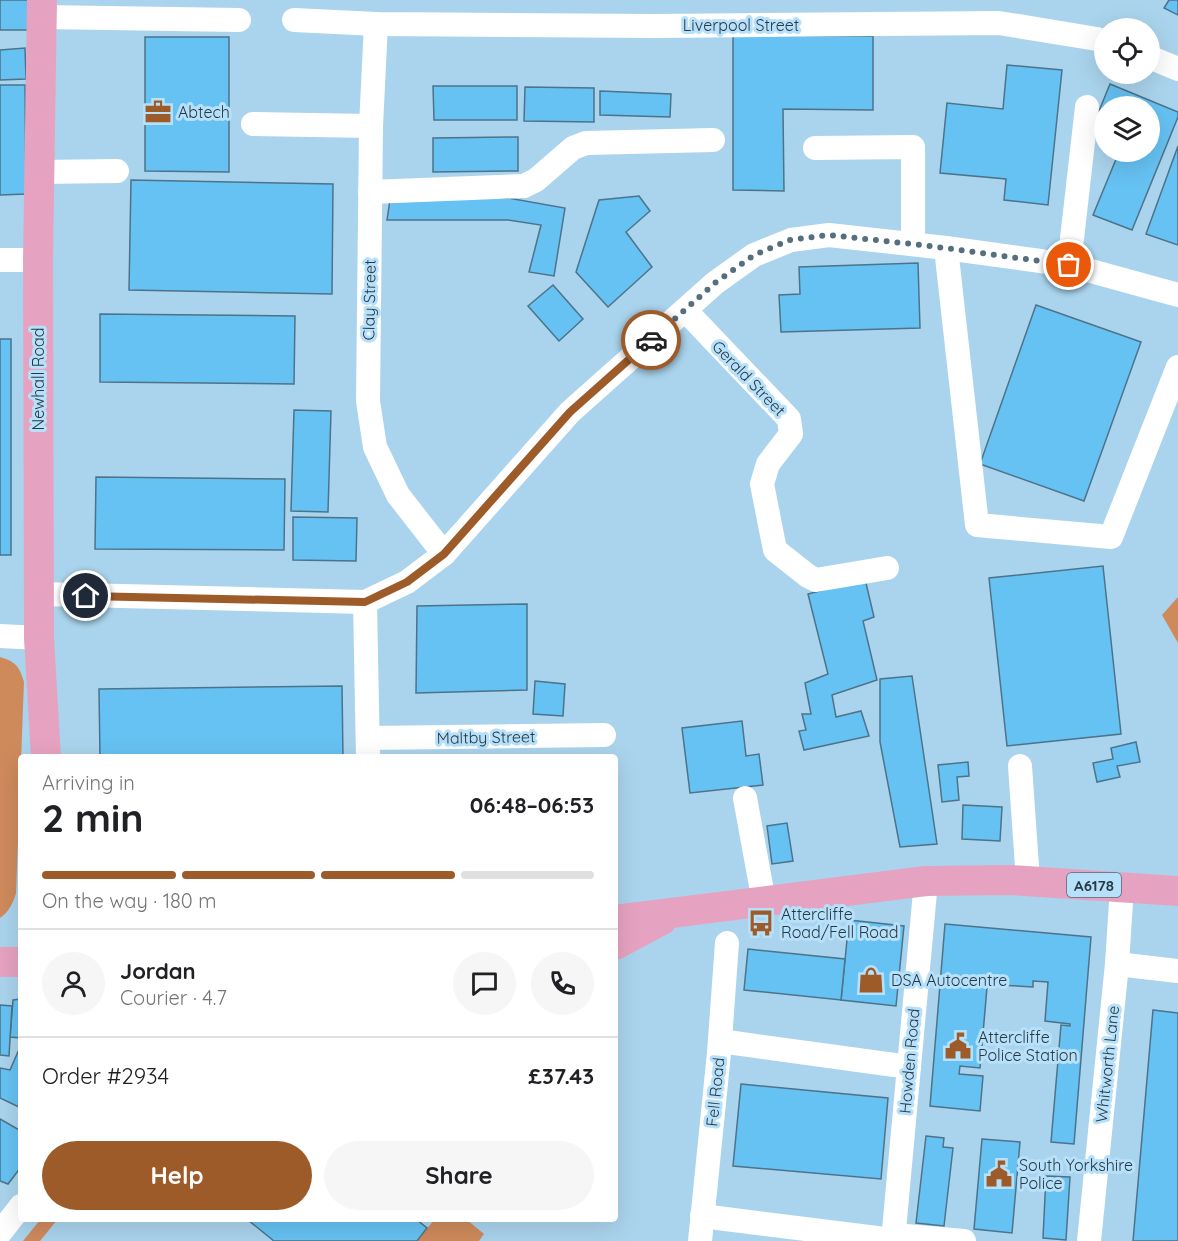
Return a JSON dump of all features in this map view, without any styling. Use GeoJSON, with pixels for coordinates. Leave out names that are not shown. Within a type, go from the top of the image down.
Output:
{"type":"FeatureCollection","features":[{"type":"Feature","properties":{"kind":"main road","name":"Newhall Road"},"geometry":{"type":"LineString","coordinates":[[42,8],[38,260],[39,638],[46,754]]}},
{"type":"Feature","properties":{"kind":"main road","name":"A6178"},"geometry":{"type":"LineString","coordinates":[[618,920],[926,881],[1010,880],[1178,891]]}},
{"type":"Feature","properties":{"kind":"main road","name":"A6178"},"geometry":{"type":"LineString","coordinates":[[618,943],[678,912]]}},
{"type":"Feature","properties":{"kind":"main road"},"geometry":{"type":"LineString","coordinates":[[0,962],[18,962]]}},
{"type":"Feature","properties":{"kind":"street"},"geometry":{"type":"LineString","coordinates":[[42,8],[239,20]]}},
{"type":"Feature","properties":{"kind":"street","name":"Liverpool Street"},"geometry":{"type":"LineString","coordinates":[[294,20],[376,24],[653,26],[999,23],[1094,39]]}},
{"type":"Feature","properties":{"kind":"street","name":"Clay Street"},"geometry":{"type":"LineString","coordinates":[[376,24],[370,126],[368,401],[375,447],[398,495],[444,554]]}},
{"type":"Feature","properties":{"kind":"street"},"geometry":{"type":"LineString","coordinates":[[1160,62],[1178,69]]}},
{"type":"Feature","properties":{"kind":"street"},"geometry":{"type":"LineString","coordinates":[[1069,265],[1086,107]]}},
{"type":"Feature","properties":{"kind":"street"},"geometry":{"type":"LineString","coordinates":[[253,124],[370,126]]}},
{"type":"Feature","properties":{"kind":"street"},"geometry":{"type":"LineString","coordinates":[[370,192],[524,186],[536,180],[573,147],[586,143],[713,140]]}},
{"type":"Feature","properties":{"kind":"street"},"geometry":{"type":"LineString","coordinates":[[815,148],[913,147],[913,244]]}},
{"type":"Feature","properties":{"kind":"street"},"geometry":{"type":"LineString","coordinates":[[39,172],[117,171]]}},
{"type":"Feature","properties":{"kind":"street"},"geometry":{"type":"LineString","coordinates":[[39,594],[365,602],[407,582],[444,554],[570,412],[715,283],[754,255],[790,240],[829,235],[1069,265],[1178,295]]}},
{"type":"Feature","properties":{"kind":"street"},"geometry":{"type":"LineString","coordinates":[[946,248],[977,525],[1111,537],[1178,367]]}},
{"type":"Feature","properties":{"kind":"street"},"geometry":{"type":"LineString","coordinates":[[0,260],[38,260]]}},
{"type":"Feature","properties":{"kind":"street","name":"Gerald Street"},"geometry":{"type":"LineString","coordinates":[[685,310],[789,419],[791,434],[768,464],[762,484],[777,552],[816,580],[886,567]]}},
{"type":"Feature","properties":{"kind":"street"},"geometry":{"type":"LineString","coordinates":[[365,602],[368,748]]}},
{"type":"Feature","properties":{"kind":"street"},"geometry":{"type":"LineString","coordinates":[[0,636],[39,638]]}},
{"type":"Feature","properties":{"kind":"street","name":"Maltby Street"},"geometry":{"type":"LineString","coordinates":[[368,748],[422,747],[604,735]]}},
{"type":"Feature","properties":{"kind":"street"},"geometry":{"type":"LineString","coordinates":[[1020,766],[1028,881]]}},
{"type":"Feature","properties":{"kind":"street"},"geometry":{"type":"LineString","coordinates":[[745,798],[764,902]]}},
{"type":"Feature","properties":{"kind":"street","name":"Howden Road"},"geometry":{"type":"LineString","coordinates":[[893,1239],[926,881]]}},
{"type":"Feature","properties":{"kind":"street","name":"Whitworth Lane"},"geometry":{"type":"LineString","coordinates":[[1089,1241],[1117,964],[1122,887]]}},
{"type":"Feature","properties":{"kind":"street","name":"Fell Road"},"geometry":{"type":"LineString","coordinates":[[700,1241],[720,1041],[727,943]]}},
{"type":"Feature","properties":{"kind":"street"},"geometry":{"type":"LineString","coordinates":[[1117,964],[1178,971]]}},
{"type":"Feature","properties":{"kind":"street"},"geometry":{"type":"LineString","coordinates":[[720,1041],[909,1066]]}},
{"type":"Feature","properties":{"kind":"street"},"geometry":{"type":"LineString","coordinates":[[702,1216],[893,1239],[964,1241]]}},
{"type":"Feature","properties":{"kind":"shaded area"},"geometry":{"type":"Polygon","coordinates":[[[1178,597],[1178,643],[1162,615],[1178,597]]]}},
{"type":"Feature","properties":{"kind":"shaded area"},"geometry":{"type":"Polygon","coordinates":[[[0,657],[16,665],[24,682],[21,754],[18,754],[16,893],[10,907],[0,918],[0,657]]]}},
{"type":"Feature","properties":{"kind":"shaded area"},"geometry":{"type":"Polygon","coordinates":[[[38,1222],[55,1222],[40,1241],[23,1241],[38,1222]]]}},
{"type":"Feature","properties":{"kind":"shaded area"},"geometry":{"type":"Polygon","coordinates":[[[432,1222],[469,1222],[484,1234],[479,1241],[417,1241],[432,1222]]]}},
{"type":"Feature","properties":{"kind":"building"},"geometry":{"type":"Polygon","coordinates":[[[0,0],[29,0],[29,30],[0,30],[0,0]]]}},
{"type":"Feature","properties":{"kind":"building"},"geometry":{"type":"Polygon","coordinates":[[[1169,0],[1178,0],[1178,15],[1164,8],[1169,0]]]}},
{"type":"Feature","properties":{"kind":"building"},"geometry":{"type":"Polygon","coordinates":[[[733,36],[873,36],[873,110],[783,109],[784,191],[733,190],[733,36]]]}},
{"type":"Feature","properties":{"kind":"building"},"geometry":{"type":"Polygon","coordinates":[[[145,37],[229,37],[229,172],[145,171],[145,37]]]}},
{"type":"Feature","properties":{"kind":"building"},"geometry":{"type":"Polygon","coordinates":[[[25,48],[26,79],[0,80],[0,50],[25,48]]]}},
{"type":"Feature","properties":{"kind":"building"},"geometry":{"type":"Polygon","coordinates":[[[1007,65],[1062,70],[1048,205],[1004,200],[1006,179],[940,173],[947,103],[1003,109],[1007,65]]]}},
{"type":"Feature","properties":{"kind":"building"},"geometry":{"type":"Polygon","coordinates":[[[1110,84],[1139,96],[1105,96],[1110,84]]]}},
{"type":"Feature","properties":{"kind":"building"},"geometry":{"type":"Polygon","coordinates":[[[0,85],[25,85],[26,194],[0,195],[0,85]]]}},
{"type":"Feature","properties":{"kind":"building"},"geometry":{"type":"Polygon","coordinates":[[[433,86],[517,86],[517,120],[434,120],[433,86]]]}},
{"type":"Feature","properties":{"kind":"building"},"geometry":{"type":"Polygon","coordinates":[[[525,87],[594,88],[594,122],[524,121],[525,87]]]}},
{"type":"Feature","properties":{"kind":"building"},"geometry":{"type":"Polygon","coordinates":[[[600,91],[671,94],[670,117],[600,115],[600,91]]]}},
{"type":"Feature","properties":{"kind":"building"},"geometry":{"type":"Polygon","coordinates":[[[1160,105],[1178,112],[1160,161],[1160,105]]]}},
{"type":"Feature","properties":{"kind":"building"},"geometry":{"type":"Polygon","coordinates":[[[518,137],[518,171],[433,172],[433,138],[518,137]]]}},
{"type":"Feature","properties":{"kind":"building"},"geometry":{"type":"Polygon","coordinates":[[[1178,146],[1178,245],[1146,234],[1178,146]]]}},
{"type":"Feature","properties":{"kind":"building"},"geometry":{"type":"Polygon","coordinates":[[[1115,162],[1160,162],[1132,230],[1093,215],[1115,162]]]}},
{"type":"Feature","properties":{"kind":"building"},"geometry":{"type":"Polygon","coordinates":[[[131,180],[333,184],[332,294],[129,290],[131,180]]]}},
{"type":"Feature","properties":{"kind":"building"},"geometry":{"type":"Polygon","coordinates":[[[639,196],[650,211],[626,232],[652,267],[608,307],[576,272],[599,200],[639,196]]]}},
{"type":"Feature","properties":{"kind":"building"},"geometry":{"type":"Polygon","coordinates":[[[508,198],[565,208],[554,276],[529,272],[541,225],[508,220],[387,220],[390,200],[508,198]]]}},
{"type":"Feature","properties":{"kind":"building"},"geometry":{"type":"Polygon","coordinates":[[[918,263],[920,328],[781,332],[779,295],[800,294],[799,267],[918,263]]]}},
{"type":"Feature","properties":{"kind":"building"},"geometry":{"type":"Polygon","coordinates":[[[553,285],[583,319],[559,341],[528,306],[553,285]]]}},
{"type":"Feature","properties":{"kind":"building"},"geometry":{"type":"Polygon","coordinates":[[[1036,305],[1141,342],[1084,501],[980,464],[1036,305]]]}},
{"type":"Feature","properties":{"kind":"building"},"geometry":{"type":"Polygon","coordinates":[[[100,314],[295,316],[294,384],[100,382],[100,314]]]}},
{"type":"Feature","properties":{"kind":"building"},"geometry":{"type":"Polygon","coordinates":[[[0,339],[11,339],[11,555],[0,555],[0,339]]]}},
{"type":"Feature","properties":{"kind":"building"},"geometry":{"type":"Polygon","coordinates":[[[294,410],[331,411],[328,512],[291,511],[294,410]]]}},
{"type":"Feature","properties":{"kind":"building"},"geometry":{"type":"Polygon","coordinates":[[[96,477],[285,479],[284,550],[95,549],[96,477]]]}},
{"type":"Feature","properties":{"kind":"building"},"geometry":{"type":"Polygon","coordinates":[[[293,517],[357,518],[356,561],[293,560],[293,517]]]}},
{"type":"Feature","properties":{"kind":"building"},"geometry":{"type":"Polygon","coordinates":[[[1103,566],[1121,734],[1007,746],[989,578],[1103,566]]]}},
{"type":"Feature","properties":{"kind":"building"},"geometry":{"type":"Polygon","coordinates":[[[865,579],[874,617],[863,621],[877,680],[832,695],[836,717],[861,711],[869,736],[804,750],[799,731],[806,730],[802,714],[811,714],[805,683],[828,674],[808,594],[865,579]]]}},
{"type":"Feature","properties":{"kind":"building"},"geometry":{"type":"Polygon","coordinates":[[[527,604],[527,690],[416,693],[417,606],[527,604]]]}},
{"type":"Feature","properties":{"kind":"building"},"geometry":{"type":"Polygon","coordinates":[[[912,676],[937,844],[900,847],[880,742],[880,679],[912,676]]]}},
{"type":"Feature","properties":{"kind":"building"},"geometry":{"type":"Polygon","coordinates":[[[535,681],[565,684],[563,716],[533,714],[535,681]]]}},
{"type":"Feature","properties":{"kind":"building"},"geometry":{"type":"Polygon","coordinates":[[[342,686],[343,754],[100,754],[99,689],[342,686]]]}},
{"type":"Feature","properties":{"kind":"building"},"geometry":{"type":"Polygon","coordinates":[[[742,721],[746,756],[759,754],[763,785],[690,793],[682,728],[742,721]]]}},
{"type":"Feature","properties":{"kind":"building"},"geometry":{"type":"Polygon","coordinates":[[[1136,742],[1140,762],[1117,766],[1120,777],[1097,782],[1093,763],[1113,759],[1111,748],[1136,742]]]}},
{"type":"Feature","properties":{"kind":"building"},"geometry":{"type":"Polygon","coordinates":[[[968,762],[969,776],[957,777],[959,800],[942,802],[938,765],[968,762]]]}},
{"type":"Feature","properties":{"kind":"building"},"geometry":{"type":"Polygon","coordinates":[[[963,805],[1002,807],[1000,841],[962,839],[963,805]]]}},
{"type":"Feature","properties":{"kind":"building"},"geometry":{"type":"Polygon","coordinates":[[[787,823],[793,861],[772,864],[767,826],[787,823]]]}},
{"type":"Feature","properties":{"kind":"building","name":"DSA Autocentre"},"geometry":{"type":"Polygon","coordinates":[[[849,920],[904,926],[896,1006],[841,1000],[849,920]]]}},
{"type":"Feature","properties":{"kind":"building","name":"Attercliffe Police Station"},"geometry":{"type":"Polygon","coordinates":[[[945,924],[1091,937],[1074,1144],[1051,1142],[1061,1025],[1070,1026],[1070,1024],[1045,1021],[1048,982],[1033,981],[1033,987],[999,985],[1000,977],[988,976],[980,1068],[960,1066],[959,1074],[983,1076],[980,1111],[930,1106],[945,924]]]}},
{"type":"Feature","properties":{"kind":"building"},"geometry":{"type":"Polygon","coordinates":[[[748,949],[845,959],[841,1000],[744,990],[748,949]]]}},
{"type":"Feature","properties":{"kind":"building"},"geometry":{"type":"Polygon","coordinates":[[[18,999],[18,1038],[10,1037],[13,1000],[18,999]]]}},
{"type":"Feature","properties":{"kind":"building"},"geometry":{"type":"Polygon","coordinates":[[[0,1005],[12,1006],[9,1056],[0,1055],[0,1005]]]}},
{"type":"Feature","properties":{"kind":"building"},"geometry":{"type":"Polygon","coordinates":[[[1153,1010],[1178,1013],[1178,1241],[1133,1241],[1153,1010]]]}},
{"type":"Feature","properties":{"kind":"building"},"geometry":{"type":"Polygon","coordinates":[[[18,1052],[18,1107],[0,1098],[0,1068],[10,1070],[18,1052]]]}},
{"type":"Feature","properties":{"kind":"building"},"geometry":{"type":"Polygon","coordinates":[[[741,1084],[888,1098],[881,1179],[733,1166],[741,1084]]]}},
{"type":"Feature","properties":{"kind":"building"},"geometry":{"type":"Polygon","coordinates":[[[0,1119],[18,1129],[18,1171],[8,1184],[0,1181],[0,1119]]]}},
{"type":"Feature","properties":{"kind":"building"},"geometry":{"type":"Polygon","coordinates":[[[926,1136],[944,1138],[943,1147],[953,1148],[944,1226],[916,1223],[926,1136]]]}},
{"type":"Feature","properties":{"kind":"building"},"geometry":{"type":"Polygon","coordinates":[[[982,1139],[1020,1142],[1012,1233],[974,1229],[982,1139]]]}},
{"type":"Feature","properties":{"kind":"building"},"geometry":{"type":"Polygon","coordinates":[[[1046,1176],[1070,1177],[1066,1240],[1043,1238],[1046,1176]]]}},
{"type":"Feature","properties":{"kind":"building"},"geometry":{"type":"Polygon","coordinates":[[[250,1222],[420,1222],[427,1228],[417,1241],[274,1241],[250,1222]]]}},
{"type":"Feature","properties":{"kind":"way so far"},"geometry":{"type":"LineString","coordinates":[[651,340],[715,283],[754,255],[790,240],[829,235],[1069,265]]}},
{"type":"Feature","properties":{"kind":"place","name":"Abtech"},"geometry":{"type":"Point","coordinates":[158,112]}},
{"type":"Feature","properties":{"kind":"place","name":"Attercliffe Road/Fell Road"},"geometry":{"type":"Point","coordinates":[761,923]}},
{"type":"Feature","properties":{"kind":"place","name":"DSA Autocentre"},"geometry":{"type":"Point","coordinates":[871,980]}},
{"type":"Feature","properties":{"kind":"place","name":"Attercliffe Police Station"},"geometry":{"type":"Point","coordinates":[958,1046]}},
{"type":"Feature","properties":{"kind":"place","name":"South Yorkshire Police"},"geometry":{"type":"Point","coordinates":[999,1174]}},
{"type":"Feature","properties":{"kind":"route"},"geometry":{"type":"LineString","coordinates":[[86,596],[365,602],[407,582],[444,554],[570,412],[651,340]]}}]}
